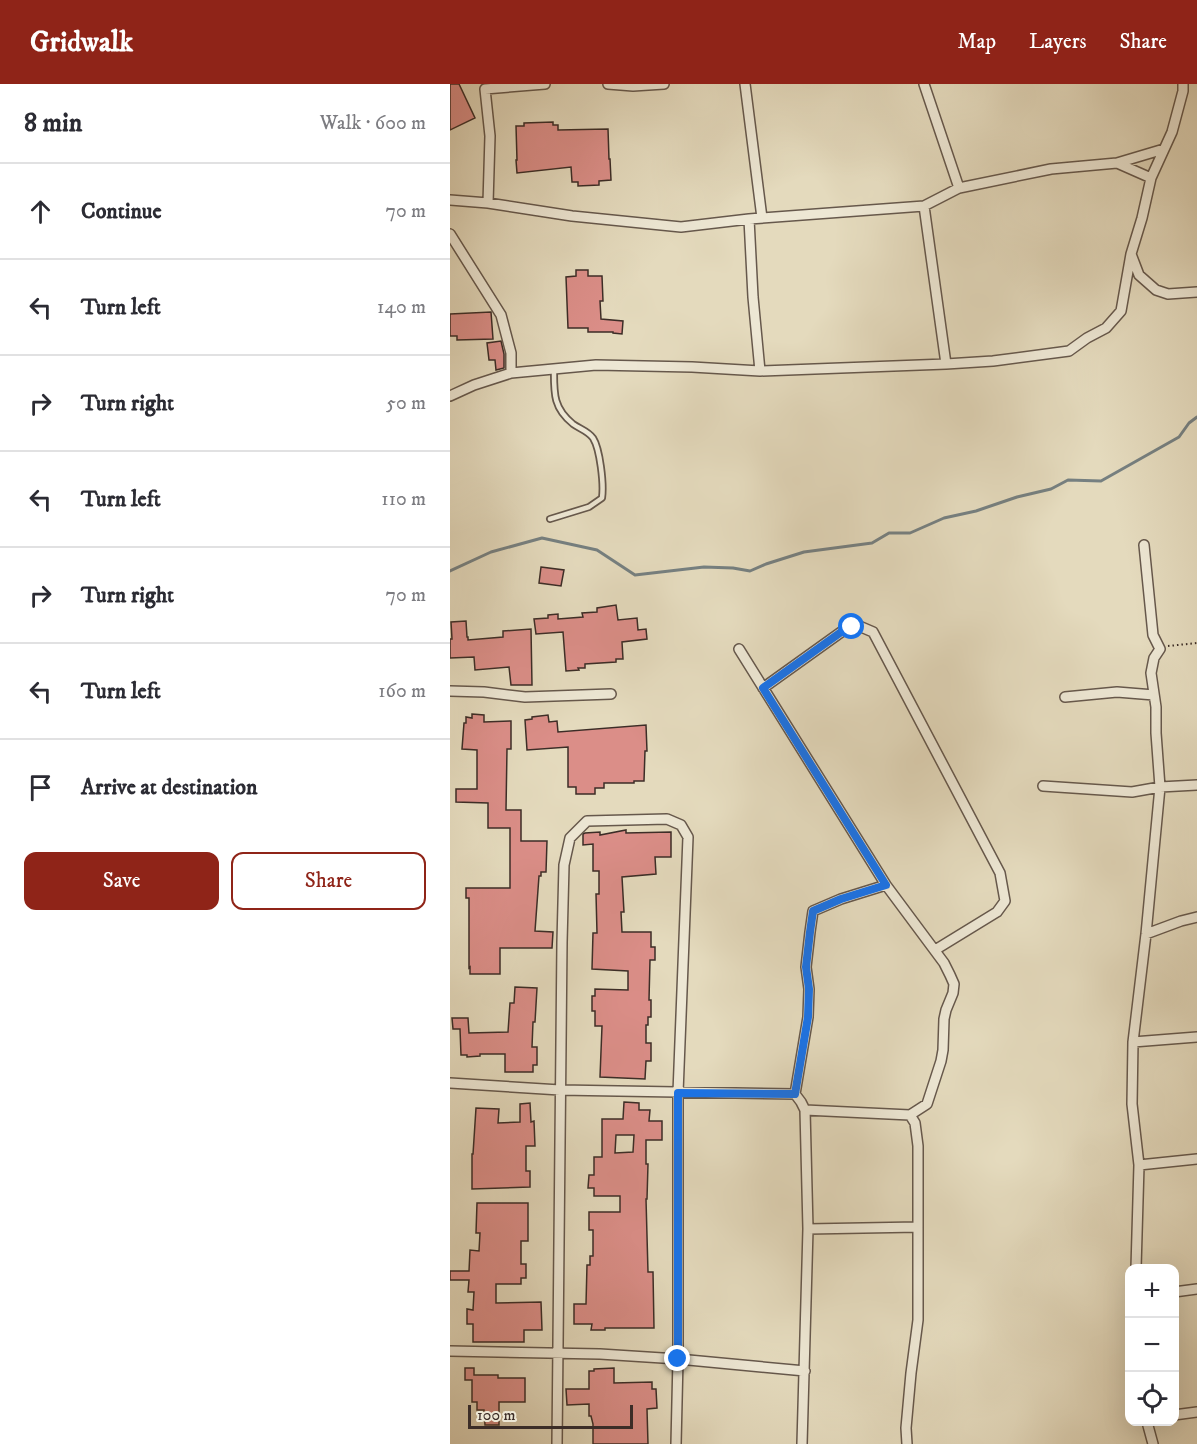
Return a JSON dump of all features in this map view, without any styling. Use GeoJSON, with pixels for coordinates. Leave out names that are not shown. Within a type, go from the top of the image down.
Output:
{"type":"FeatureCollection","features":[{"type":"Feature","properties":{"kind":"street"},"geometry":{"type":"LineString","coordinates":[[488,203],[490,136],[482,86],[545,84]]}},
{"type":"Feature","properties":{"kind":"street"},"geometry":{"type":"LineString","coordinates":[[608,84],[633,86],[664,84]]}},
{"type":"Feature","properties":{"kind":"street"},"geometry":{"type":"LineString","coordinates":[[745,84],[762,218]]}},
{"type":"Feature","properties":{"kind":"street"},"geometry":{"type":"LineString","coordinates":[[924,84],[959,188]]}},
{"type":"Feature","properties":{"kind":"street"},"geometry":{"type":"LineString","coordinates":[[450,396],[474,385],[511,373],[597,365],[656,365],[760,371],[993,361],[1070,351],[1087,338],[1106,328],[1121,310],[1131,254],[1151,178],[1172,132],[1183,84]]}},
{"type":"Feature","properties":{"kind":"street"},"geometry":{"type":"LineString","coordinates":[[450,200],[681,227],[749,219],[924,206],[959,188],[1051,169],[1117,163],[1164,149]]}},
{"type":"Feature","properties":{"kind":"street"},"geometry":{"type":"LineString","coordinates":[[1117,163],[1151,178]]}},
{"type":"Feature","properties":{"kind":"street"},"geometry":{"type":"LineString","coordinates":[[924,206],[946,364]]}},
{"type":"Feature","properties":{"kind":"street"},"geometry":{"type":"LineString","coordinates":[[749,219],[760,371]]}},
{"type":"Feature","properties":{"kind":"street"},"geometry":{"type":"LineString","coordinates":[[450,234],[501,315],[511,353],[511,373]]}},
{"type":"Feature","properties":{"kind":"street"},"geometry":{"type":"LineString","coordinates":[[1131,254],[1139,275],[1156,290],[1168,294],[1197,292]]}},
{"type":"Feature","properties":{"kind":"street"},"geometry":{"type":"LineString","coordinates":[[1136,1264],[1139,1165],[1132,1104],[1133,1042],[1160,787],[1151,673],[1160,649],[1153,634],[1144,545]]}},
{"type":"Feature","properties":{"kind":"street"},"geometry":{"type":"LineString","coordinates":[[763,688],[844,630],[860,626],[873,632],[1000,873],[1005,901],[998,912],[935,950]]}},
{"type":"Feature","properties":{"kind":"street"},"geometry":{"type":"LineString","coordinates":[[739,649],[886,885],[944,963],[954,984],[944,1019],[941,1061],[927,1104],[910,1115],[805,1110]]}},
{"type":"Feature","properties":{"kind":"street"},"geometry":{"type":"LineString","coordinates":[[450,692],[484,692],[525,698],[611,694]]}},
{"type":"Feature","properties":{"kind":"street"},"geometry":{"type":"LineString","coordinates":[[1065,697],[1117,692],[1154,694]]}},
{"type":"Feature","properties":{"kind":"street"},"geometry":{"type":"LineString","coordinates":[[1043,786],[1132,792],[1160,787],[1197,785]]}},
{"type":"Feature","properties":{"kind":"street"},"geometry":{"type":"LineString","coordinates":[[556,1444],[564,865],[570,838],[587,821],[667,819],[681,825],[688,837],[678,1093],[676,1444]]}},
{"type":"Feature","properties":{"kind":"street"},"geometry":{"type":"LineString","coordinates":[[795,1094],[808,1017],[809,989],[806,967],[813,911],[841,899],[886,885]]}},
{"type":"Feature","properties":{"kind":"street"},"geometry":{"type":"LineString","coordinates":[[1146,934],[1197,917]]}},
{"type":"Feature","properties":{"kind":"street"},"geometry":{"type":"LineString","coordinates":[[1133,1042],[1197,1037]]}},
{"type":"Feature","properties":{"kind":"street"},"geometry":{"type":"LineString","coordinates":[[450,1083],[560,1090],[795,1094],[805,1110],[808,1229],[802,1444]]}},
{"type":"Feature","properties":{"kind":"street"},"geometry":{"type":"LineString","coordinates":[[907,1444],[906,1428],[918,1320],[918,1146],[915,1122],[910,1115]]}},
{"type":"Feature","properties":{"kind":"street"},"geometry":{"type":"LineString","coordinates":[[1139,1165],[1197,1159]]}},
{"type":"Feature","properties":{"kind":"street"},"geometry":{"type":"LineString","coordinates":[[808,1229],[918,1227]]}},
{"type":"Feature","properties":{"kind":"street"},"geometry":{"type":"LineString","coordinates":[[1179,1292],[1197,1290]]}},
{"type":"Feature","properties":{"kind":"street"},"geometry":{"type":"LineString","coordinates":[[450,1351],[600,1354],[805,1371]]}},
{"type":"Feature","properties":{"kind":"street"},"geometry":{"type":"LineString","coordinates":[[1179,1414],[1197,1412]]}},
{"type":"Feature","properties":{"kind":"street"},"geometry":{"type":"LineString","coordinates":[[1148,1426],[1154,1444]]}},
{"type":"Feature","properties":{"kind":"lane"},"geometry":{"type":"LineString","coordinates":[[550,519],[589,507],[602,498],[603,488],[594,440],[573,424],[559,409],[554,396],[555,369]]}},
{"type":"Feature","properties":{"kind":"path"},"geometry":{"type":"LineString","coordinates":[[1160,649],[1173,645],[1197,643]]}},
{"type":"Feature","properties":{"kind":"building"},"geometry":{"type":"Polygon","coordinates":[[[450,84],[459,84],[475,118],[450,130],[450,84]]]}},
{"type":"Feature","properties":{"kind":"building"},"geometry":{"type":"Polygon","coordinates":[[[553,122],[553,125],[558,125],[558,130],[608,129],[611,180],[599,181],[599,185],[578,186],[578,182],[572,182],[571,167],[517,173],[516,126],[524,126],[524,123],[553,122]]]}},
{"type":"Feature","properties":{"kind":"building"},"geometry":{"type":"Polygon","coordinates":[[[576,270],[588,270],[588,276],[602,276],[601,319],[623,321],[622,334],[588,332],[588,328],[568,328],[566,277],[576,276],[576,270]]]}},
{"type":"Feature","properties":{"kind":"building"},"geometry":{"type":"Polygon","coordinates":[[[491,312],[493,339],[457,340],[457,336],[450,336],[450,314],[491,312]]]}},
{"type":"Feature","properties":{"kind":"building"},"geometry":{"type":"Polygon","coordinates":[[[501,341],[504,368],[496,370],[495,360],[489,360],[487,343],[501,341]]]}},
{"type":"Feature","properties":{"kind":"building"},"geometry":{"type":"Polygon","coordinates":[[[541,567],[564,570],[561,586],[539,583],[541,567]]]}},
{"type":"Feature","properties":{"kind":"building"},"geometry":{"type":"Polygon","coordinates":[[[616,605],[618,620],[637,618],[638,630],[646,629],[647,639],[622,642],[623,659],[616,659],[616,662],[585,664],[585,668],[566,671],[563,632],[536,634],[534,619],[548,618],[548,615],[558,614],[558,619],[583,617],[582,613],[597,612],[597,608],[616,605]]]}},
{"type":"Feature","properties":{"kind":"building"},"geometry":{"type":"Polygon","coordinates":[[[466,621],[468,640],[503,637],[503,631],[531,629],[532,685],[511,685],[509,667],[475,670],[474,657],[450,658],[451,622],[466,621]]]}},
{"type":"Feature","properties":{"kind":"building"},"geometry":{"type":"Polygon","coordinates":[[[472,714],[484,715],[484,722],[511,721],[511,749],[507,749],[506,810],[521,810],[521,841],[547,841],[546,872],[541,872],[539,876],[535,931],[553,932],[552,948],[500,948],[500,974],[470,974],[469,968],[469,898],[466,898],[466,888],[510,888],[510,828],[488,828],[488,803],[456,802],[456,789],[477,789],[477,750],[462,749],[464,723],[466,723],[466,717],[472,718],[472,714]]]}},
{"type":"Feature","properties":{"kind":"building"},"geometry":{"type":"Polygon","coordinates":[[[548,715],[549,722],[557,721],[558,732],[646,725],[647,751],[645,751],[644,781],[604,783],[604,788],[595,788],[595,794],[576,794],[576,787],[568,787],[568,747],[527,750],[525,720],[548,715]]]}},
{"type":"Feature","properties":{"kind":"building"},"geometry":{"type":"Polygon","coordinates":[[[626,830],[626,833],[671,832],[671,857],[655,857],[656,874],[622,877],[624,912],[621,912],[622,932],[651,932],[651,947],[655,947],[655,960],[650,960],[651,1017],[648,1017],[648,1025],[646,1025],[646,1043],[651,1043],[651,1061],[646,1061],[645,1079],[600,1077],[602,1026],[595,1026],[595,1011],[592,1011],[592,996],[595,996],[595,989],[628,990],[628,971],[592,969],[593,933],[597,933],[596,894],[599,894],[599,871],[593,871],[593,844],[583,845],[583,834],[600,832],[600,835],[626,830]]]}},
{"type":"Feature","properties":{"kind":"building"},"geometry":{"type":"Polygon","coordinates":[[[515,987],[537,988],[532,1047],[537,1047],[537,1065],[533,1065],[533,1072],[505,1072],[505,1054],[480,1054],[480,1056],[467,1057],[467,1055],[461,1055],[460,1029],[453,1029],[452,1018],[468,1018],[469,1033],[508,1032],[510,1003],[514,1003],[515,987]]]}},
{"type":"Feature","properties":{"kind":"building"},"geometry":{"type":"Polygon","coordinates":[[[624,1102],[639,1103],[639,1110],[650,1110],[649,1121],[662,1121],[662,1140],[646,1140],[648,1272],[653,1272],[654,1328],[591,1330],[592,1324],[574,1324],[574,1304],[586,1304],[587,1265],[590,1265],[590,1256],[593,1256],[593,1230],[589,1230],[589,1212],[620,1212],[620,1196],[594,1196],[594,1188],[588,1188],[589,1175],[594,1175],[594,1157],[602,1157],[602,1119],[623,1119],[624,1102]],[[616,1135],[615,1153],[633,1152],[634,1135],[616,1135]]]}},
{"type":"Feature","properties":{"kind":"building"},"geometry":{"type":"Polygon","coordinates":[[[530,1103],[531,1122],[534,1121],[535,1146],[526,1146],[526,1171],[530,1171],[530,1187],[472,1189],[476,1108],[499,1109],[498,1123],[520,1122],[520,1104],[530,1103]]]}},
{"type":"Feature","properties":{"kind":"building"},"geometry":{"type":"Polygon","coordinates":[[[477,1203],[528,1203],[528,1241],[521,1241],[521,1264],[526,1264],[526,1278],[521,1278],[521,1284],[496,1284],[496,1303],[541,1302],[542,1330],[524,1330],[524,1342],[473,1342],[473,1324],[467,1324],[467,1309],[473,1310],[474,1292],[468,1292],[469,1280],[450,1280],[450,1271],[469,1271],[470,1250],[479,1251],[480,1233],[476,1233],[477,1203]]]}},
{"type":"Feature","properties":{"kind":"building"},"geometry":{"type":"Polygon","coordinates":[[[465,1368],[474,1368],[474,1375],[525,1378],[525,1402],[499,1402],[499,1425],[485,1425],[484,1410],[477,1410],[477,1402],[472,1402],[472,1380],[465,1380],[465,1368]]]}},
{"type":"Feature","properties":{"kind":"building"},"geometry":{"type":"Polygon","coordinates":[[[614,1368],[614,1383],[652,1382],[652,1389],[656,1389],[657,1408],[647,1409],[648,1444],[593,1444],[593,1424],[589,1416],[589,1404],[567,1405],[566,1389],[589,1389],[589,1371],[614,1368]]]}},
{"type":"Feature","properties":{"kind":"waterway"},"geometry":{"type":"LineString","coordinates":[[450,571],[491,552],[542,538],[597,550],[635,575],[704,567],[750,571],[804,552],[872,543],[889,533],[910,533],[944,518],[1051,489],[1068,480],[1101,481],[1179,437],[1189,423],[1197,417]]}},
{"type":"Feature","properties":{"kind":"route"},"geometry":{"type":"LineString","coordinates":[[678,1359],[678,1093],[795,1094],[808,1017],[809,989],[806,967],[813,911],[841,899],[886,885],[763,688],[844,630],[852,627]]}}]}
